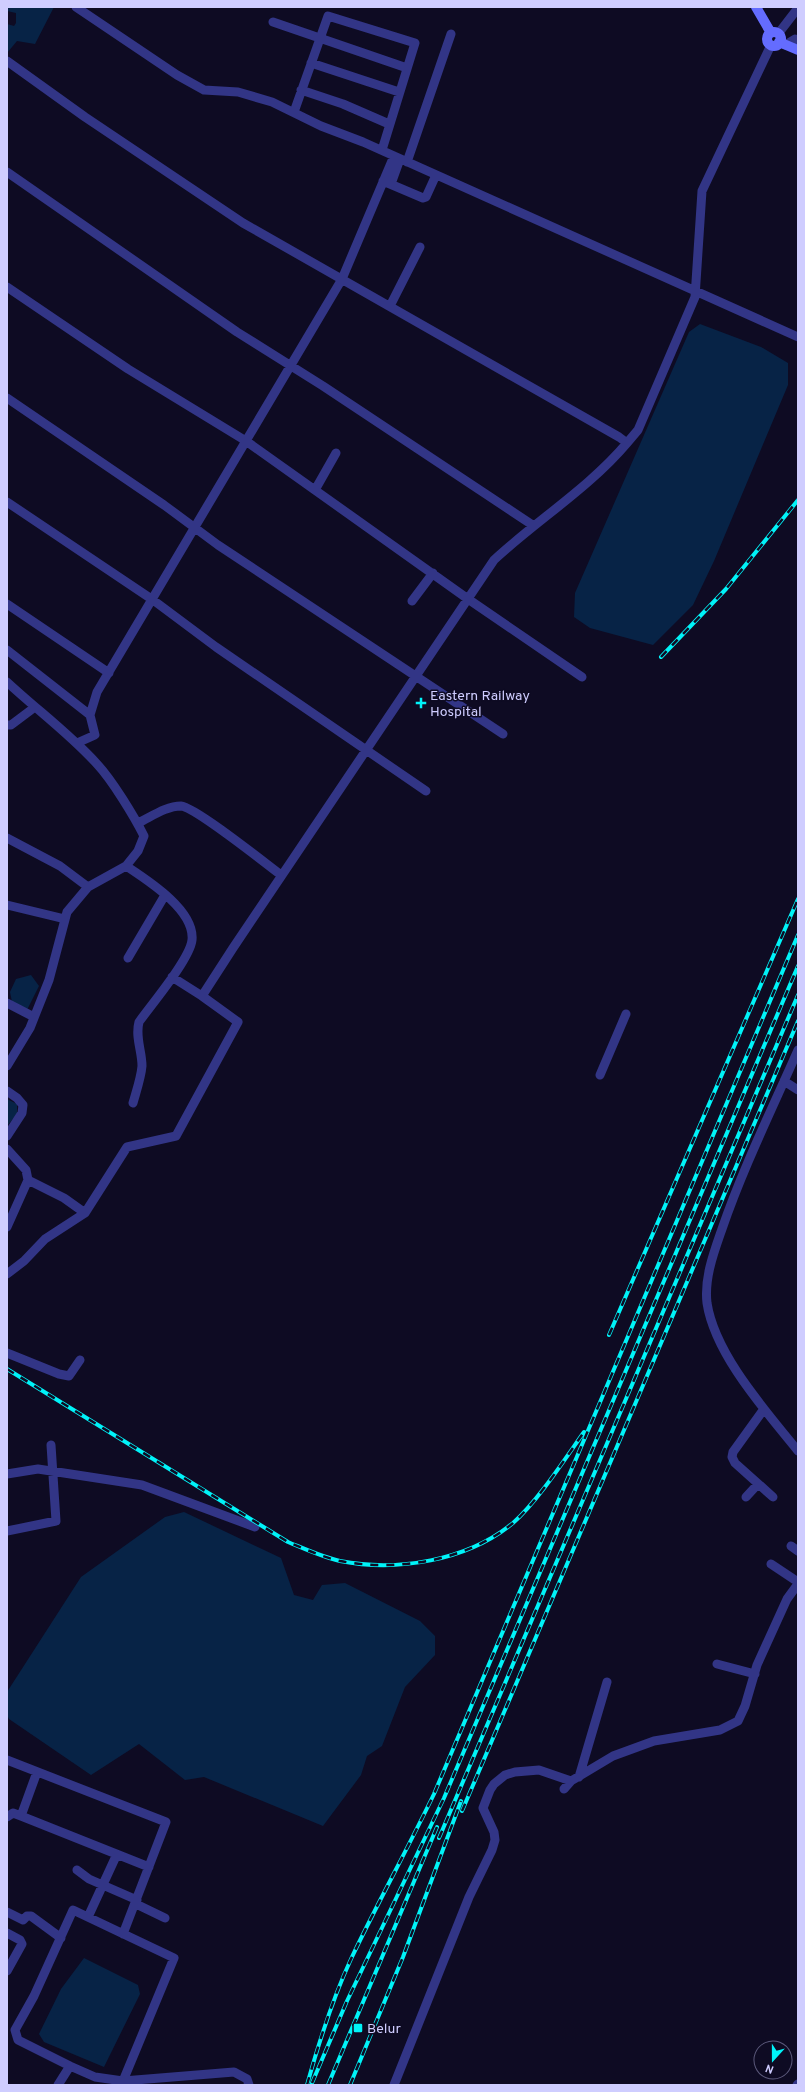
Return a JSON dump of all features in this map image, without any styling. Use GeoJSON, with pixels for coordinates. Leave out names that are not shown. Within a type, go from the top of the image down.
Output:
{"type":"FeatureCollection","features":[{"type":"Feature","properties":{"kind":"street"},"geometry":{"type":"LineString","coordinates":[[76,7],[204,90],[238,92],[272,102],[322,126],[382,150],[798,337]]}},
{"type":"Feature","properties":{"kind":"street"},"geometry":{"type":"LineString","coordinates":[[756,7],[777,40],[798,50]]}},
{"type":"Feature","properties":{"kind":"street"},"geometry":{"type":"LineString","coordinates":[[202,996],[281,875],[494,560],[609,464],[638,430],[695,297],[702,191],[777,40],[798,8]]}},
{"type":"Feature","properties":{"kind":"street"},"geometry":{"type":"LineString","coordinates":[[294,112],[328,16],[416,43],[399,92],[382,150]]}},
{"type":"Feature","properties":{"kind":"street"},"geometry":{"type":"LineString","coordinates":[[273,22],[407,68]]}},
{"type":"Feature","properties":{"kind":"street"},"geometry":{"type":"LineString","coordinates":[[77,743],[95,735],[90,715],[97,692],[153,600],[194,526],[201,517],[289,366],[342,279],[387,183],[401,159],[451,34]]}},
{"type":"Feature","properties":{"kind":"street"},"geometry":{"type":"LineString","coordinates":[[777,40],[798,40]]}},
{"type":"Feature","properties":{"kind":"street"},"geometry":{"type":"LineString","coordinates":[[7,61],[85,117],[243,223],[613,433],[627,443]]}},
{"type":"Feature","properties":{"kind":"street"},"geometry":{"type":"LineString","coordinates":[[311,63],[399,92]]}},
{"type":"Feature","properties":{"kind":"street"},"geometry":{"type":"LineString","coordinates":[[301,90],[343,104],[389,124]]}},
{"type":"Feature","properties":{"kind":"street"},"geometry":{"type":"LineString","coordinates":[[7,172],[237,332],[323,386],[534,526]]}},
{"type":"Feature","properties":{"kind":"street"},"geometry":{"type":"LineString","coordinates":[[387,183],[423,198],[426,196],[436,175]]}},
{"type":"Feature","properties":{"kind":"street"},"geometry":{"type":"LineString","coordinates":[[390,306],[420,247]]}},
{"type":"Feature","properties":{"kind":"street"},"geometry":{"type":"LineString","coordinates":[[7,286],[128,369],[246,441],[433,572],[468,599],[582,677]]}},
{"type":"Feature","properties":{"kind":"street"},"geometry":{"type":"LineString","coordinates":[[7,398],[415,676],[503,734]]}},
{"type":"Feature","properties":{"kind":"street"},"geometry":{"type":"LineString","coordinates":[[315,490],[336,453]]}},
{"type":"Feature","properties":{"kind":"street"},"geometry":{"type":"LineString","coordinates":[[7,502],[153,600],[216,647],[426,791]]}},
{"type":"Feature","properties":{"kind":"street"},"geometry":{"type":"LineString","coordinates":[[412,601],[433,572]]}},
{"type":"Feature","properties":{"kind":"street"},"geometry":{"type":"LineString","coordinates":[[8,606],[109,672]]}},
{"type":"Feature","properties":{"kind":"street"},"geometry":{"type":"LineString","coordinates":[[7,650],[90,715]]}},
{"type":"Feature","properties":{"kind":"street"},"geometry":{"type":"LineString","coordinates":[[7,682],[77,743],[99,766],[138,823],[144,836],[138,851],[126,866],[88,888],[67,912],[49,980],[30,1028],[7,1066]]}},
{"type":"Feature","properties":{"kind":"street"},"geometry":{"type":"LineString","coordinates":[[7,725],[11,725],[35,707]]}},
{"type":"Feature","properties":{"kind":"street"},"geometry":{"type":"LineString","coordinates":[[138,823],[169,808],[182,806],[208,821],[281,875]]}},
{"type":"Feature","properties":{"kind":"street"},"geometry":{"type":"LineString","coordinates":[[7,838],[60,866],[88,888]]}},
{"type":"Feature","properties":{"kind":"street"},"geometry":{"type":"LineString","coordinates":[[126,866],[165,895],[187,919],[192,940],[181,965],[139,1022],[136,1032],[141,1054],[142,1068],[133,1103]]}},
{"type":"Feature","properties":{"kind":"street"},"geometry":{"type":"LineString","coordinates":[[128,958],[165,895]]}},
{"type":"Feature","properties":{"kind":"street"},"geometry":{"type":"LineString","coordinates":[[7,905],[65,919]]}},
{"type":"Feature","properties":{"kind":"street"},"geometry":{"type":"LineString","coordinates":[[7,1274],[24,1261],[45,1239],[85,1214],[127,1147],[176,1136],[238,1022],[202,996],[172,977]]}},
{"type":"Feature","properties":{"kind":"street"},"geometry":{"type":"LineString","coordinates":[[7,1003],[34,1017]]}},
{"type":"Feature","properties":{"kind":"street"},"geometry":{"type":"LineString","coordinates":[[600,1075],[626,1014]]}},
{"type":"Feature","properties":{"kind":"street"},"geometry":{"type":"LineString","coordinates":[[798,1050],[731,1202],[716,1246],[707,1284],[707,1303],[718,1336],[741,1380],[798,1452]]}},
{"type":"Feature","properties":{"kind":"street"},"geometry":{"type":"LineString","coordinates":[[784,1081],[798,1090]]}},
{"type":"Feature","properties":{"kind":"street"},"geometry":{"type":"LineString","coordinates":[[7,1090],[18,1098],[23,1105],[22,1114],[7,1136]]}},
{"type":"Feature","properties":{"kind":"street"},"geometry":{"type":"LineString","coordinates":[[7,1149],[26,1170],[28,1180],[7,1227]]}},
{"type":"Feature","properties":{"kind":"street"},"geometry":{"type":"LineString","coordinates":[[28,1180],[64,1198],[85,1214]]}},
{"type":"Feature","properties":{"kind":"street"},"geometry":{"type":"LineString","coordinates":[[7,1353],[59,1374],[69,1376],[80,1360]]}},
{"type":"Feature","properties":{"kind":"street"},"geometry":{"type":"LineString","coordinates":[[764,1409],[733,1452],[732,1457],[735,1463],[773,1498]]}},
{"type":"Feature","properties":{"kind":"street"},"geometry":{"type":"LineString","coordinates":[[7,1531],[56,1521],[52,1471],[52,1445]]}},
{"type":"Feature","properties":{"kind":"street"},"geometry":{"type":"LineString","coordinates":[[7,1474],[38,1469],[142,1485],[255,1527]]}},
{"type":"Feature","properties":{"kind":"street"},"geometry":{"type":"LineString","coordinates":[[746,1497],[758,1484]]}},
{"type":"Feature","properties":{"kind":"street"},"geometry":{"type":"LineString","coordinates":[[564,1789],[575,1779],[620,1753],[654,1741],[720,1730],[738,1721],[745,1706],[755,1674],[787,1599],[798,1583],[771,1564]]}},
{"type":"Feature","properties":{"kind":"street"},"geometry":{"type":"LineString","coordinates":[[717,1664],[755,1674]]}},
{"type":"Feature","properties":{"kind":"street"},"geometry":{"type":"LineString","coordinates":[[575,1779],[607,1682]]}},
{"type":"Feature","properties":{"kind":"street"},"geometry":{"type":"LineString","coordinates":[[7,1760],[166,1822],[123,1934]]}},
{"type":"Feature","properties":{"kind":"street"},"geometry":{"type":"LineString","coordinates":[[394,2085],[469,1897],[492,1850],[495,1840],[494,1832],[484,1808],[490,1790],[505,1775],[534,1770],[575,1779]]}},
{"type":"Feature","properties":{"kind":"street"},"geometry":{"type":"LineString","coordinates":[[21,1816],[37,1772]]}},
{"type":"Feature","properties":{"kind":"street"},"geometry":{"type":"LineString","coordinates":[[7,1817],[13,1813],[149,1867]]}},
{"type":"Feature","properties":{"kind":"street"},"geometry":{"type":"LineString","coordinates":[[88,1917],[116,1854]]}},
{"type":"Feature","properties":{"kind":"street"},"geometry":{"type":"LineString","coordinates":[[77,1870],[89,1879],[137,1900]]}},
{"type":"Feature","properties":{"kind":"street"},"geometry":{"type":"LineString","coordinates":[[137,1900],[136,1904],[165,1918]]}},
{"type":"Feature","properties":{"kind":"street"},"geometry":{"type":"LineString","coordinates":[[123,2081],[174,1958],[73,1910],[34,1996],[15,2030],[18,2040],[95,2077],[123,2081],[234,2072],[247,2079],[248,2085]]}},
{"type":"Feature","properties":{"kind":"street"},"geometry":{"type":"LineString","coordinates":[[7,1912],[20,1920],[31,1916],[61,1938]]}},
{"type":"Feature","properties":{"kind":"street"},"geometry":{"type":"LineString","coordinates":[[7,1933],[20,1940],[22,1944],[9,1971]]}},
{"type":"Feature","properties":{"kind":"street"},"geometry":{"type":"LineString","coordinates":[[58,2085],[70,2066]]}},
{"type":"Feature","properties":{"kind":"water"},"geometry":{"type":"Polygon","coordinates":[[[7,7],[54,7],[35,44],[17,41],[7,53],[7,24],[14,26],[16,23],[16,13],[7,11],[7,7]]]}},
{"type":"Feature","properties":{"kind":"water"},"geometry":{"type":"Polygon","coordinates":[[[700,324],[761,347],[788,363],[788,385],[714,561],[693,605],[653,645],[590,628],[574,617],[575,593],[689,332],[700,324]]]}},
{"type":"Feature","properties":{"kind":"water"},"geometry":{"type":"Polygon","coordinates":[[[31,975],[39,986],[27,1010],[12,1002],[10,992],[16,979],[31,975]]]}},
{"type":"Feature","properties":{"kind":"water"},"geometry":{"type":"Polygon","coordinates":[[[7,1099],[17,1104],[17,1114],[7,1126],[7,1099]]]}},
{"type":"Feature","properties":{"kind":"water"},"geometry":{"type":"Polygon","coordinates":[[[184,1512],[281,1558],[294,1595],[313,1600],[322,1585],[345,1583],[420,1621],[435,1636],[435,1655],[405,1687],[382,1746],[367,1756],[361,1775],[323,1826],[204,1777],[185,1780],[139,1744],[91,1775],[9,1719],[7,1715],[7,1692],[81,1577],[165,1517],[184,1512]]]}},
{"type":"Feature","properties":{"kind":"water"},"geometry":{"type":"Polygon","coordinates":[[[84,1958],[138,1985],[140,1994],[104,2067],[44,2042],[39,2034],[61,1989],[84,1958]]]}},
{"type":"Feature","properties":{"kind":"railway"},"geometry":{"type":"LineString","coordinates":[[661,657],[726,589],[798,500]]}},
{"type":"Feature","properties":{"kind":"railway"},"geometry":{"type":"LineString","coordinates":[[609,1335],[798,899]]}},
{"type":"Feature","properties":{"kind":"railway"},"geometry":{"type":"LineString","coordinates":[[307,2085],[326,2021],[344,1974],[434,1794],[798,935]]}},
{"type":"Feature","properties":{"kind":"railway"},"geometry":{"type":"LineString","coordinates":[[312,2083],[347,2001],[444,1798],[798,966]]}},
{"type":"Feature","properties":{"kind":"railway"},"geometry":{"type":"LineString","coordinates":[[439,1838],[798,995]]}},
{"type":"Feature","properties":{"kind":"railway"},"geometry":{"type":"LineString","coordinates":[[462,1811],[798,1021]]}},
{"type":"Feature","properties":{"kind":"railway"},"geometry":{"type":"LineString","coordinates":[[7,1369],[288,1542],[333,1559],[362,1564],[408,1564],[431,1560],[453,1555],[475,1547],[495,1536],[513,1523],[532,1504],[584,1432]]}},
{"type":"Feature","properties":{"kind":"railway"},"geometry":{"type":"LineString","coordinates":[[350,2085],[403,1957],[461,1801]]}},
{"type":"Feature","properties":{"kind":"railway"},"geometry":{"type":"LineString","coordinates":[[328,2085],[437,1827]]}},
{"type":"Feature","properties":{"kind":"place","name":"Eastern Railway Hospital"},"geometry":{"type":"Point","coordinates":[421,703]}},
{"type":"Feature","properties":{"kind":"place","name":"Belur"},"geometry":{"type":"Point","coordinates":[358,2028]}}]}
